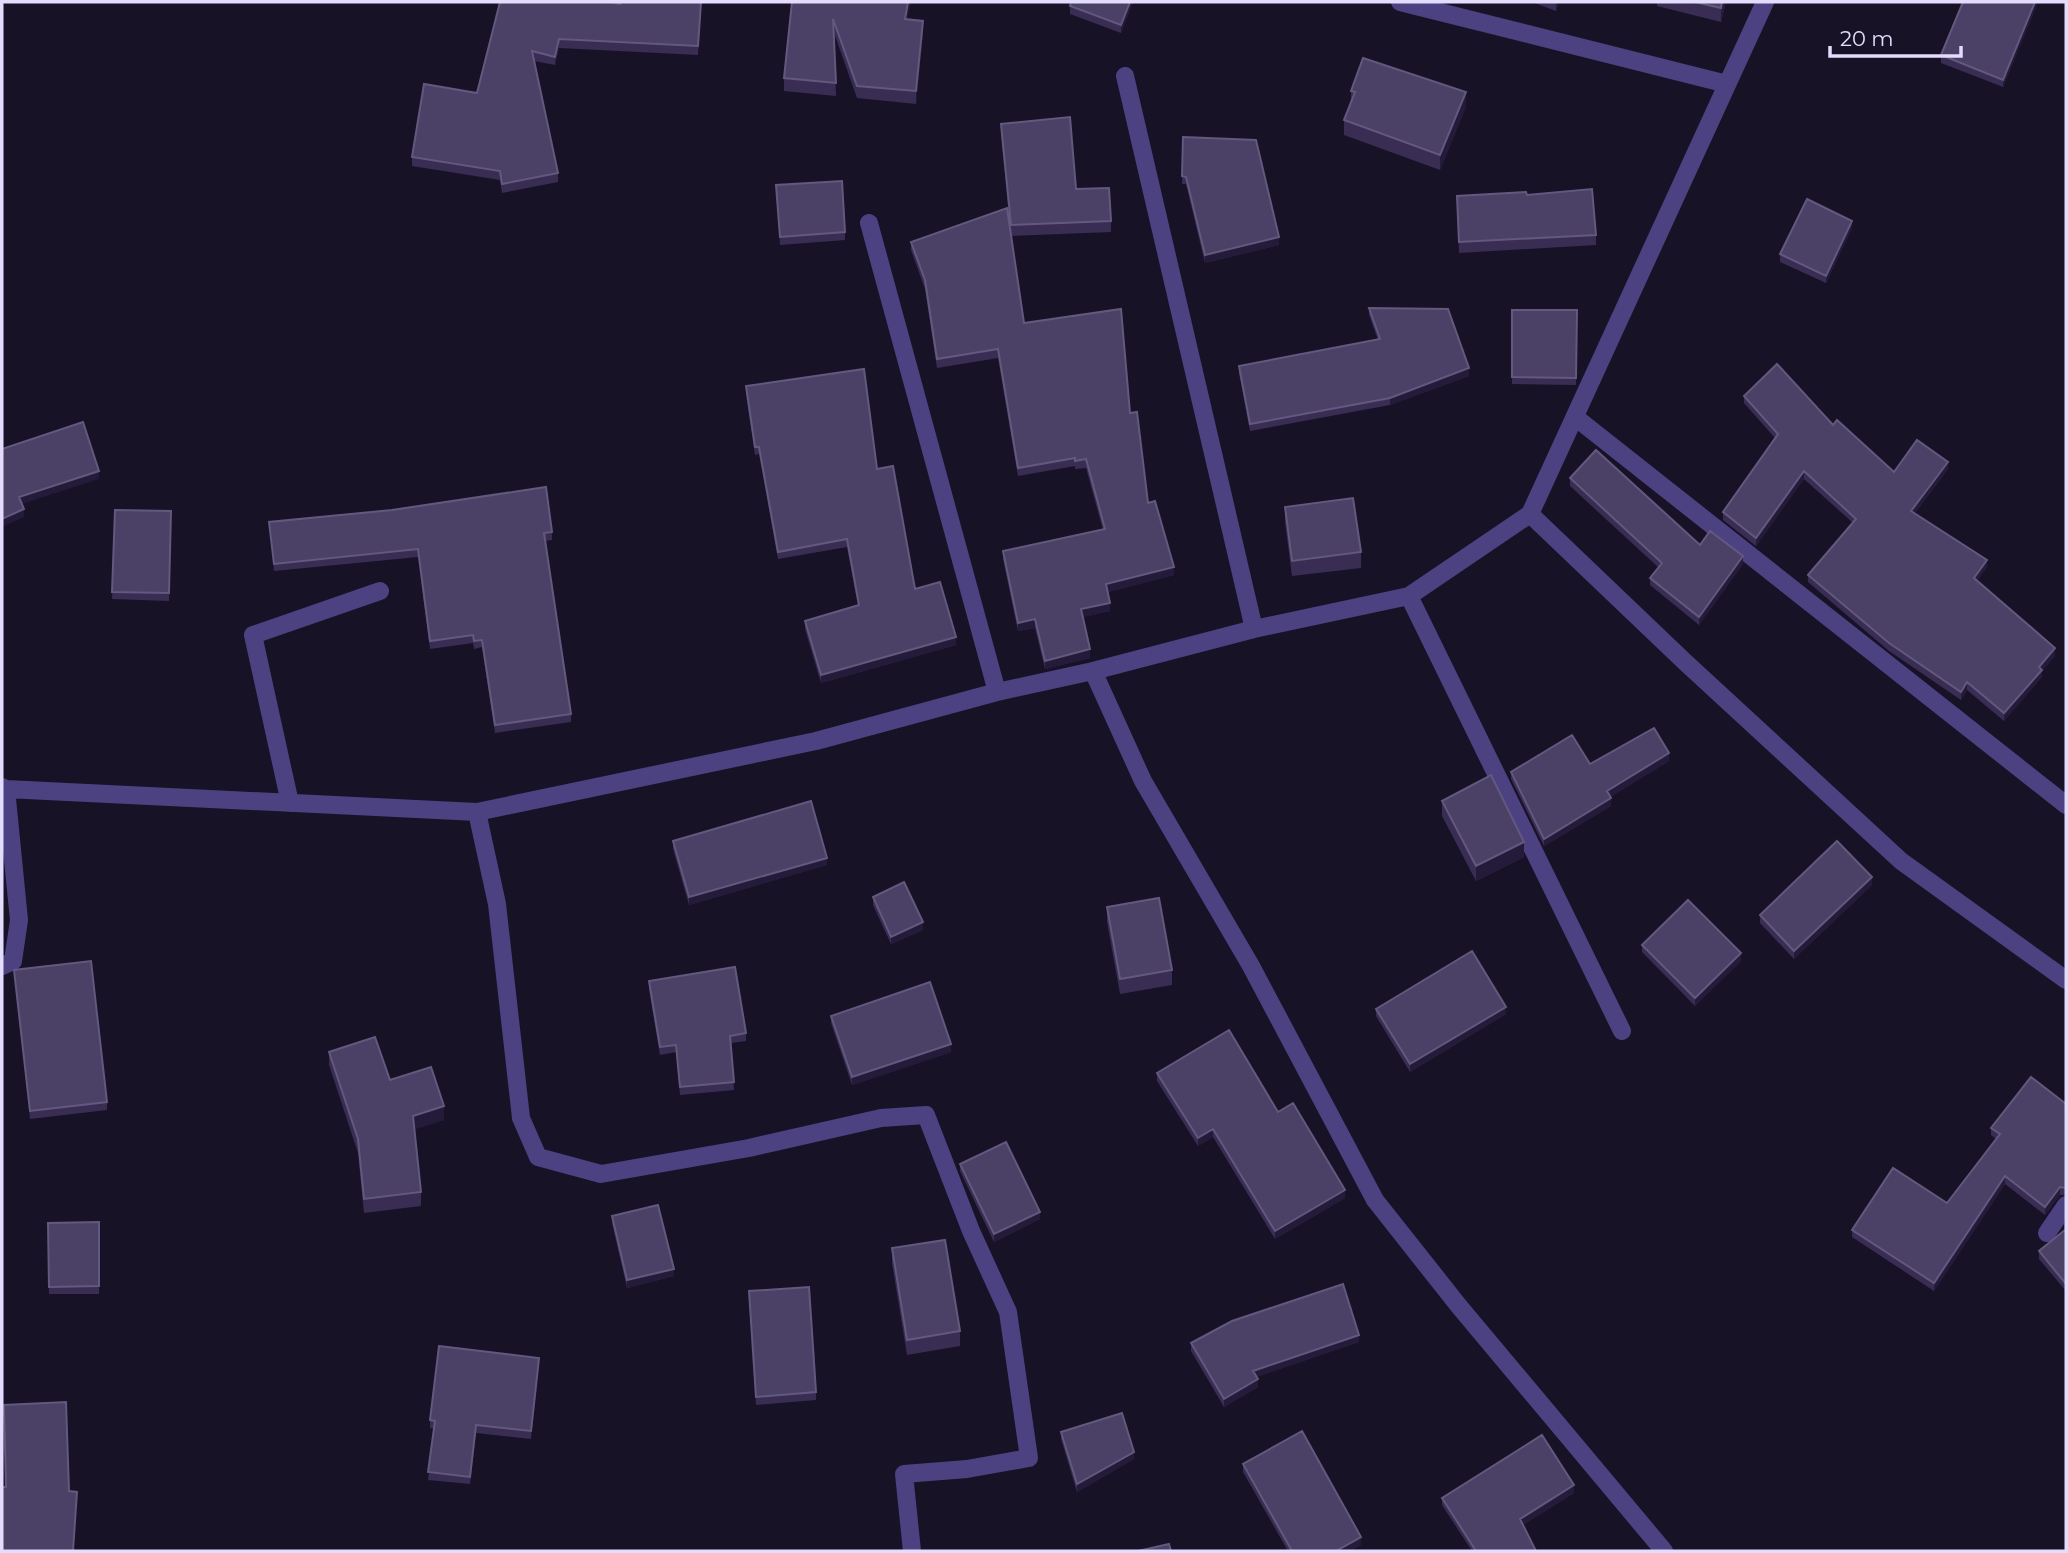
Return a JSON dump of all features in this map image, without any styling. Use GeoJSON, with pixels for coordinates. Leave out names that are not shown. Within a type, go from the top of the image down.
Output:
{"type":"FeatureCollection","features":[{"type":"Feature","properties":{"kind":"street"},"geometry":{"type":"LineString","coordinates":[[1400,2],[1727,84]]}},
{"type":"Feature","properties":{"kind":"street"},"geometry":{"type":"LineString","coordinates":[[2,966],[13,961],[19,920],[4,788],[477,812],[816,741],[997,692],[1093,671],[1254,629],[1409,596],[1530,514],[1765,2]]}},
{"type":"Feature","properties":{"kind":"street"},"geometry":{"type":"LineString","coordinates":[[1125,76],[1254,629]]}},
{"type":"Feature","properties":{"kind":"street"},"geometry":{"type":"LineString","coordinates":[[869,223],[997,692]]}},
{"type":"Feature","properties":{"kind":"street"},"geometry":{"type":"LineString","coordinates":[[1575,417],[2066,805]]}},
{"type":"Feature","properties":{"kind":"street"},"geometry":{"type":"LineString","coordinates":[[1530,514],[1685,662],[1901,861],[2066,980]]}},
{"type":"Feature","properties":{"kind":"street"},"geometry":{"type":"LineString","coordinates":[[290,803],[253,635],[380,591]]}},
{"type":"Feature","properties":{"kind":"street"},"geometry":{"type":"LineString","coordinates":[[1409,596],[1622,1031]]}},
{"type":"Feature","properties":{"kind":"street"},"geometry":{"type":"LineString","coordinates":[[1093,671],[1143,781],[1251,966],[1375,1199],[1458,1305],[1664,1551]]}},
{"type":"Feature","properties":{"kind":"street"},"geometry":{"type":"LineString","coordinates":[[477,812],[497,904],[521,1118],[538,1157],[601,1174],[749,1148],[881,1118],[926,1115],[971,1231],[1008,1312],[1028,1458],[967,1469],[904,1474],[912,1551]]}},
{"type":"Feature","properties":{"kind":"street"},"geometry":{"type":"LineString","coordinates":[[2047,1233],[2066,1205]]}},
{"type":"Feature","properties":{"kind":"building"},"geometry":{"type":"Polygon","coordinates":[[[500,2],[701,2],[698,46],[559,39],[555,57],[532,51],[558,173],[502,184],[500,171],[412,157],[424,84],[477,93],[500,2]]]}},
{"type":"Feature","properties":{"kind":"building"},"geometry":{"type":"Polygon","coordinates":[[[792,2],[908,2],[905,19],[923,21],[916,91],[857,86],[833,19],[836,83],[784,78],[792,2]]]}},
{"type":"Feature","properties":{"kind":"building"},"geometry":{"type":"Polygon","coordinates":[[[1071,2],[1130,2],[1121,25],[1070,6],[1071,2]]]}},
{"type":"Feature","properties":{"kind":"building"},"geometry":{"type":"Polygon","coordinates":[[[1695,2],[1722,2],[1721,8],[1695,2]]]}},
{"type":"Feature","properties":{"kind":"building"},"geometry":{"type":"Polygon","coordinates":[[[1963,2],[2035,2],[2003,80],[1941,55],[1963,2]]]}},
{"type":"Feature","properties":{"kind":"building"},"geometry":{"type":"Polygon","coordinates":[[[1363,58],[1466,92],[1440,155],[1344,120],[1355,92],[1351,91],[1363,58]]]}},
{"type":"Feature","properties":{"kind":"building"},"geometry":{"type":"Polygon","coordinates":[[[1070,117],[1076,189],[1109,188],[1111,221],[1011,225],[1001,124],[1070,117]]]}},
{"type":"Feature","properties":{"kind":"building"},"geometry":{"type":"Polygon","coordinates":[[[1183,137],[1256,140],[1279,237],[1205,255],[1186,177],[1182,176],[1183,137]]]}},
{"type":"Feature","properties":{"kind":"building"},"geometry":{"type":"Polygon","coordinates":[[[842,181],[845,232],[780,237],[776,185],[842,181]]]}},
{"type":"Feature","properties":{"kind":"building"},"geometry":{"type":"Polygon","coordinates":[[[1592,189],[1596,235],[1459,242],[1457,196],[1526,192],[1527,195],[1592,189]]]}},
{"type":"Feature","properties":{"kind":"building"},"geometry":{"type":"Polygon","coordinates":[[[1807,199],[1852,221],[1826,276],[1780,254],[1807,199]]]}},
{"type":"Feature","properties":{"kind":"building"},"geometry":{"type":"Polygon","coordinates":[[[1007,208],[1024,323],[1121,309],[1130,413],[1137,412],[1148,503],[1155,501],[1174,567],[1106,584],[1110,603],[1081,609],[1090,649],[1045,661],[1035,619],[1018,623],[1003,551],[1105,529],[1086,459],[1075,461],[1075,458],[1018,468],[998,349],[937,359],[925,280],[911,242],[1007,208]]]}},
{"type":"Feature","properties":{"kind":"building"},"geometry":{"type":"Polygon","coordinates":[[[1369,308],[1448,309],[1469,368],[1390,398],[1250,424],[1239,366],[1380,339],[1369,308]]]}},
{"type":"Feature","properties":{"kind":"building"},"geometry":{"type":"Polygon","coordinates":[[[1512,310],[1577,310],[1576,378],[1512,377],[1512,310]]]}},
{"type":"Feature","properties":{"kind":"building"},"geometry":{"type":"Polygon","coordinates":[[[1777,364],[1833,425],[1837,420],[1894,472],[1917,440],[1948,462],[1911,511],[1987,560],[1974,578],[2055,648],[2039,667],[2042,670],[2004,713],[1967,682],[1961,692],[1889,643],[1808,575],[1856,519],[1804,471],[1756,538],[1723,512],[1778,434],[1744,396],[1777,364]]]}},
{"type":"Feature","properties":{"kind":"building"},"geometry":{"type":"Polygon","coordinates":[[[864,369],[877,469],[893,466],[915,589],[940,582],[956,637],[821,675],[805,621],[859,605],[847,539],[778,552],[759,447],[755,447],[746,386],[864,369]]]}},
{"type":"Feature","properties":{"kind":"building"},"geometry":{"type":"Polygon","coordinates":[[[83,422],[99,471],[19,497],[24,509],[2,519],[2,449],[83,422]]]}},
{"type":"Feature","properties":{"kind":"building"},"geometry":{"type":"Polygon","coordinates":[[[1596,450],[1700,545],[1710,531],[1743,556],[1699,617],[1650,578],[1662,563],[1570,478],[1596,450]]]}},
{"type":"Feature","properties":{"kind":"building"},"geometry":{"type":"Polygon","coordinates":[[[546,487],[552,532],[544,533],[571,714],[495,725],[482,640],[474,641],[473,635],[430,641],[418,549],[274,564],[269,522],[392,510],[546,487]]]}},
{"type":"Feature","properties":{"kind":"building"},"geometry":{"type":"Polygon","coordinates":[[[1353,498],[1361,552],[1292,561],[1285,507],[1353,498]]]}},
{"type":"Feature","properties":{"kind":"building"},"geometry":{"type":"Polygon","coordinates":[[[115,510],[171,511],[169,593],[112,592],[115,510]]]}},
{"type":"Feature","properties":{"kind":"building"},"geometry":{"type":"Polygon","coordinates":[[[1654,728],[1669,753],[1607,791],[1611,798],[1544,839],[1511,772],[1572,735],[1590,764],[1654,728]]]}},
{"type":"Feature","properties":{"kind":"building"},"geometry":{"type":"Polygon","coordinates":[[[1491,775],[1524,842],[1476,866],[1442,801],[1491,775]]]}},
{"type":"Feature","properties":{"kind":"building"},"geometry":{"type":"Polygon","coordinates":[[[811,801],[827,858],[689,897],[673,841],[811,801]]]}},
{"type":"Feature","properties":{"kind":"building"},"geometry":{"type":"Polygon","coordinates":[[[1837,841],[1872,877],[1794,951],[1760,915],[1837,841]]]}},
{"type":"Feature","properties":{"kind":"building"},"geometry":{"type":"Polygon","coordinates":[[[904,882],[923,922],[891,937],[873,897],[904,882]]]}},
{"type":"Feature","properties":{"kind":"building"},"geometry":{"type":"Polygon","coordinates":[[[1159,898],[1172,970],[1120,979],[1107,907],[1159,898]]]}},
{"type":"Feature","properties":{"kind":"building"},"geometry":{"type":"Polygon","coordinates":[[[1688,900],[1741,953],[1695,998],[1642,945],[1688,900]]]}},
{"type":"Feature","properties":{"kind":"building"},"geometry":{"type":"Polygon","coordinates":[[[1472,951],[1506,1007],[1410,1064],[1376,1009],[1472,951]]]}},
{"type":"Feature","properties":{"kind":"building"},"geometry":{"type":"Polygon","coordinates":[[[91,961],[107,1102],[30,1111],[14,970],[91,961]]]}},
{"type":"Feature","properties":{"kind":"building"},"geometry":{"type":"Polygon","coordinates":[[[735,967],[746,1033],[730,1036],[734,1082],[680,1087],[676,1045],[660,1047],[649,981],[735,967]]]}},
{"type":"Feature","properties":{"kind":"building"},"geometry":{"type":"Polygon","coordinates":[[[930,982],[951,1044],[852,1077],[831,1016],[930,982]]]}},
{"type":"Feature","properties":{"kind":"building"},"geometry":{"type":"Polygon","coordinates":[[[1229,1030],[1278,1112],[1293,1103],[1345,1190],[1275,1231],[1213,1129],[1198,1138],[1157,1073],[1229,1030]]]}},
{"type":"Feature","properties":{"kind":"building"},"geometry":{"type":"Polygon","coordinates":[[[375,1037],[390,1080],[431,1067],[444,1106],[413,1116],[421,1192],[364,1199],[358,1139],[329,1052],[375,1037]]]}},
{"type":"Feature","properties":{"kind":"building"},"geometry":{"type":"Polygon","coordinates":[[[2031,1077],[2066,1104],[2066,1188],[2060,1187],[2045,1207],[2005,1176],[1934,1283],[1852,1230],[1893,1168],[1947,1203],[2000,1134],[1991,1128],[2031,1077]]]}},
{"type":"Feature","properties":{"kind":"building"},"geometry":{"type":"Polygon","coordinates":[[[1006,1142],[1040,1212],[994,1234],[960,1164],[1006,1142]]]}},
{"type":"Feature","properties":{"kind":"building"},"geometry":{"type":"Polygon","coordinates":[[[658,1205],[674,1269],[627,1280],[612,1216],[658,1205]]]}},
{"type":"Feature","properties":{"kind":"building"},"geometry":{"type":"Polygon","coordinates":[[[99,1222],[99,1286],[49,1287],[48,1223],[99,1222]]]}},
{"type":"Feature","properties":{"kind":"building"},"geometry":{"type":"Polygon","coordinates":[[[2066,1229],[2066,1284],[2039,1251],[2066,1229]]]}},
{"type":"Feature","properties":{"kind":"building"},"geometry":{"type":"Polygon","coordinates":[[[945,1240],[960,1331],[907,1340],[892,1248],[945,1240]]]}},
{"type":"Feature","properties":{"kind":"building"},"geometry":{"type":"Polygon","coordinates":[[[1343,1284],[1359,1335],[1253,1371],[1258,1379],[1224,1399],[1191,1343],[1232,1321],[1343,1284]]]}},
{"type":"Feature","properties":{"kind":"building"},"geometry":{"type":"Polygon","coordinates":[[[809,1287],[816,1392],[756,1397],[749,1291],[809,1287]]]}},
{"type":"Feature","properties":{"kind":"building"},"geometry":{"type":"Polygon","coordinates":[[[439,1346],[539,1358],[531,1431],[476,1425],[470,1477],[428,1472],[435,1421],[430,1420],[439,1346]]]}},
{"type":"Feature","properties":{"kind":"building"},"geometry":{"type":"Polygon","coordinates":[[[66,1402],[69,1491],[77,1492],[73,1551],[2,1551],[2,1487],[6,1487],[4,1405],[66,1402]]]}},
{"type":"Feature","properties":{"kind":"building"},"geometry":{"type":"Polygon","coordinates":[[[1122,1413],[1134,1452],[1077,1484],[1061,1432],[1122,1413]]]}},
{"type":"Feature","properties":{"kind":"building"},"geometry":{"type":"Polygon","coordinates":[[[1302,1431],[1361,1537],[1339,1551],[1292,1551],[1243,1464],[1302,1431]]]}},
{"type":"Feature","properties":{"kind":"building"},"geometry":{"type":"Polygon","coordinates":[[[1542,1435],[1574,1485],[1520,1519],[1536,1551],[1476,1551],[1442,1498],[1542,1435]]]}},
{"type":"Feature","properties":{"kind":"building"},"geometry":{"type":"Polygon","coordinates":[[[1169,1544],[1171,1551],[1138,1551],[1169,1544]]]}}]}
